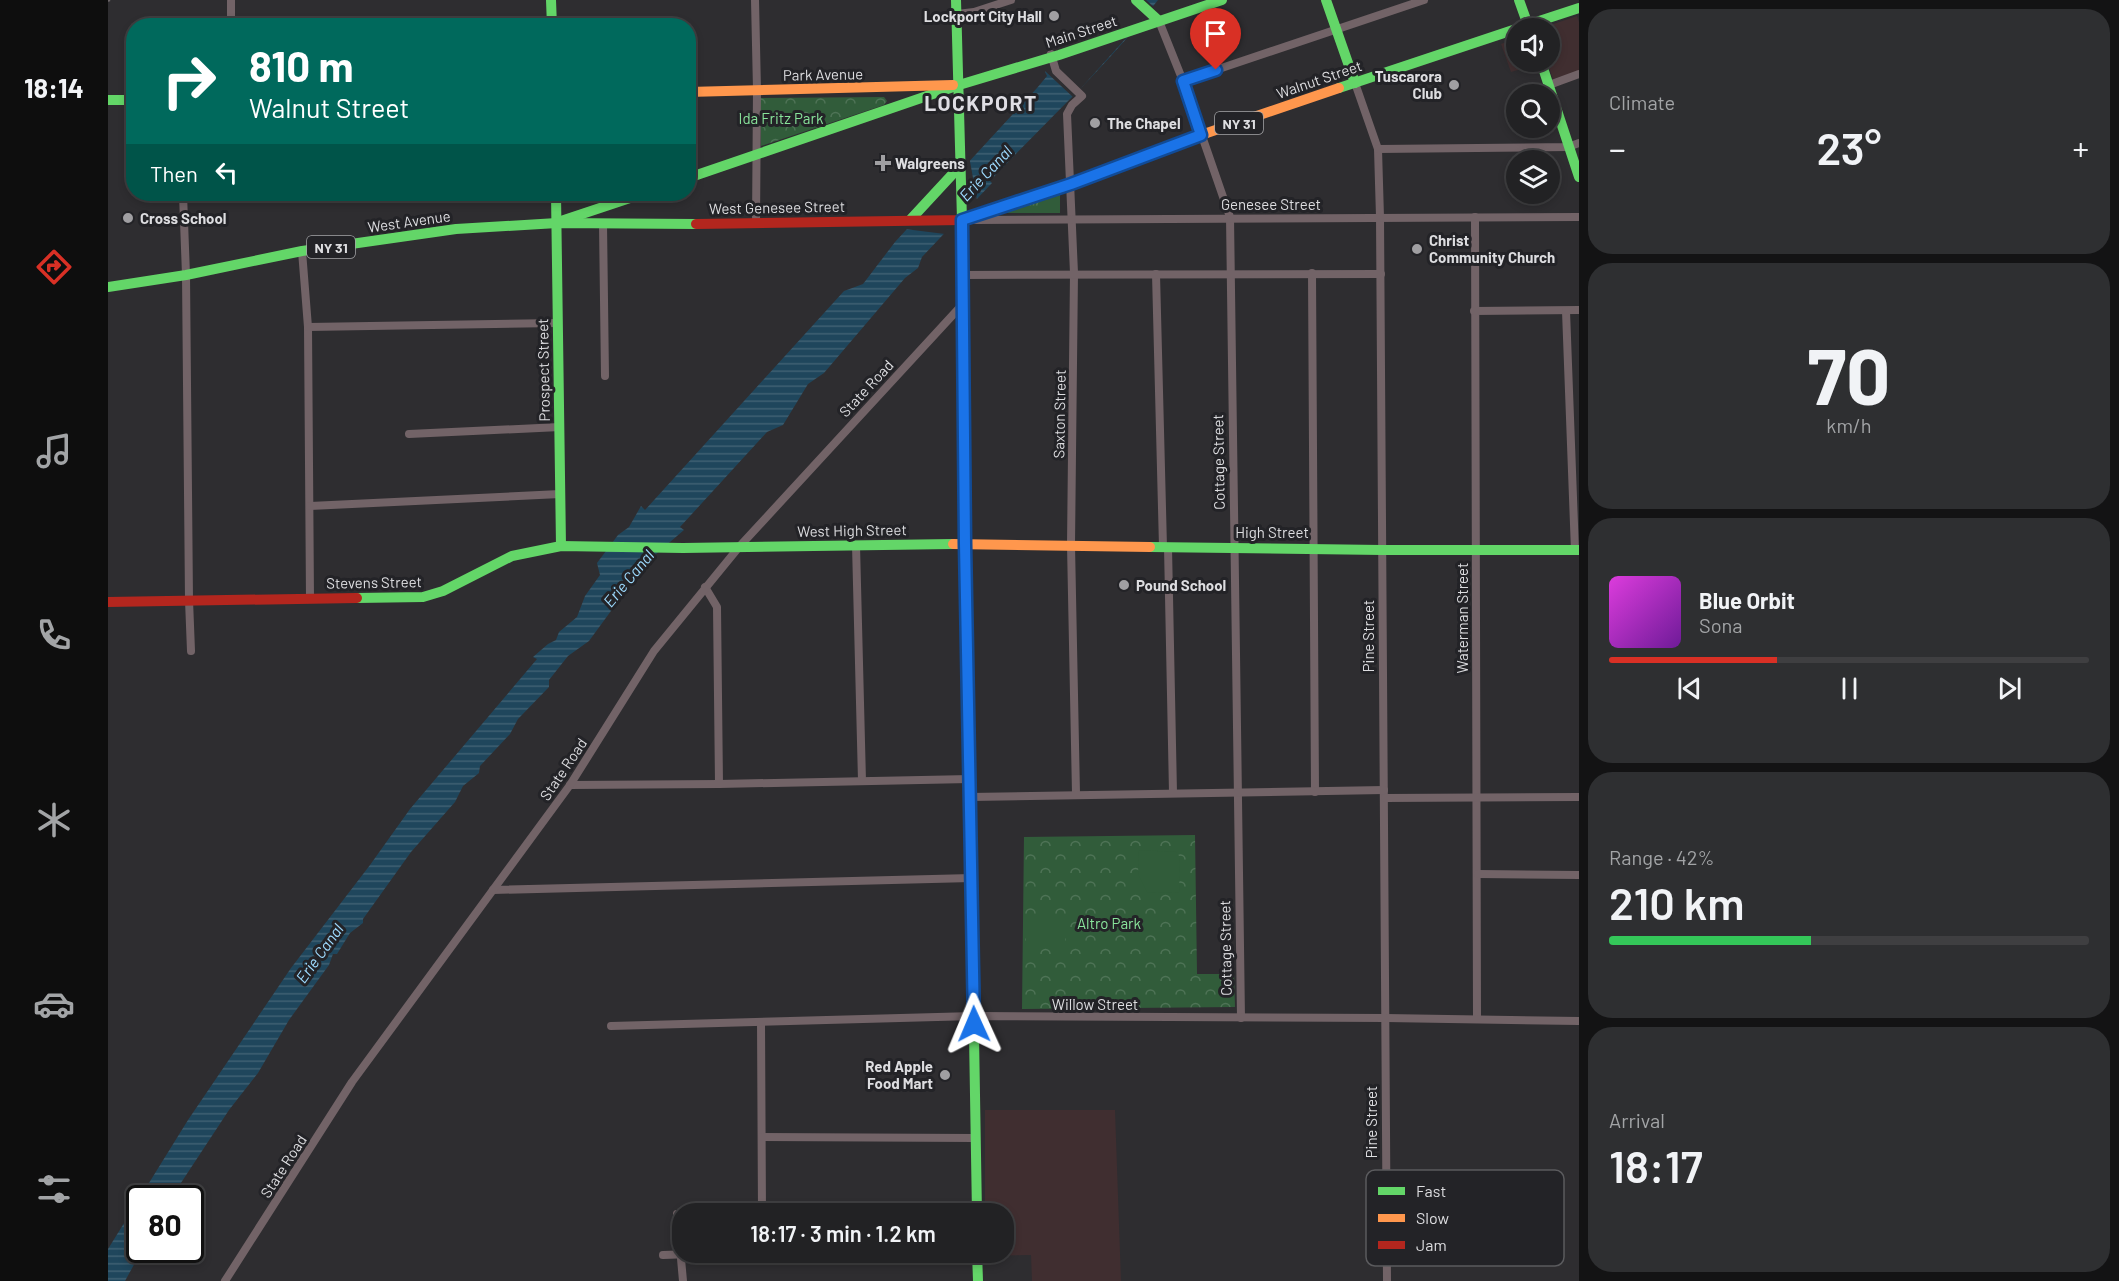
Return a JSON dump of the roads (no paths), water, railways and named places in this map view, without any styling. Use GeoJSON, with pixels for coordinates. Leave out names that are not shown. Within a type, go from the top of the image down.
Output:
{"type":"FeatureCollection","features":[{"type":"Feature","properties":{"kind":"main road"},"geometry":{"type":"LineString","coordinates":[[551,0],[552,18]]}},
{"type":"Feature","properties":{"kind":"main road"},"geometry":{"type":"LineString","coordinates":[[956,0],[963,274],[976,1203]]}},
{"type":"Feature","properties":{"kind":"main road","name":"Cottage Street"},"geometry":{"type":"LineString","coordinates":[[1136,0],[1148,20]]}},
{"type":"Feature","properties":{"kind":"main road","name":"Main Street"},"geometry":{"type":"LineString","coordinates":[[959,85],[1056,54],[1201,0]]}},
{"type":"Feature","properties":{"kind":"main road","name":"Main Street"},"geometry":{"type":"LineString","coordinates":[[1148,20],[1222,0]]}},
{"type":"Feature","properties":{"kind":"main road","name":"Pine Street"},"geometry":{"type":"LineString","coordinates":[[1326,0],[1355,83]]}},
{"type":"Feature","properties":{"kind":"main road"},"geometry":{"type":"LineString","coordinates":[[1519,0],[1522,18]]}},
{"type":"Feature","properties":{"kind":"main road","name":"Walnut Street"},"geometry":{"type":"LineString","coordinates":[[1551,18],[1579,8]]}},
{"type":"Feature","properties":{"kind":"main road","name":"Walnut Street"},"geometry":{"type":"LineString","coordinates":[[961,219],[1071,184],[1201,135],[1506,34]]}},
{"type":"Feature","properties":{"kind":"main road"},"geometry":{"type":"LineString","coordinates":[[696,175],[959,85]]}},
{"type":"Feature","properties":{"kind":"main road","name":"Park Avenue"},"geometry":{"type":"LineString","coordinates":[[696,92],[959,85]]}},
{"type":"Feature","properties":{"kind":"main road"},"geometry":{"type":"LineString","coordinates":[[108,100],[126,100]]}},
{"type":"Feature","properties":{"kind":"main road"},"geometry":{"type":"LineString","coordinates":[[1560,111],[1574,145],[1579,177]]}},
{"type":"Feature","properties":{"kind":"main road"},"geometry":{"type":"LineString","coordinates":[[907,219],[961,160]]}},
{"type":"Feature","properties":{"kind":"main road","name":"Prospect Street"},"geometry":{"type":"LineString","coordinates":[[556,201],[561,546]]}},
{"type":"Feature","properties":{"kind":"main road","name":"West Avenue"},"geometry":{"type":"LineString","coordinates":[[108,287],[186,275],[302,251],[456,229],[556,223],[621,201]]}},
{"type":"Feature","properties":{"kind":"main road","name":"West Genesee Street"},"geometry":{"type":"LineString","coordinates":[[556,223],[603,225],[961,219]]}},
{"type":"Feature","properties":{"kind":"main road","name":"High Street"},"geometry":{"type":"LineString","coordinates":[[965,544],[1577,551]]}},
{"type":"Feature","properties":{"kind":"main road","name":"West High Street"},"geometry":{"type":"LineString","coordinates":[[739,547],[965,544]]}},
{"type":"Feature","properties":{"kind":"main road","name":"Stevens Street"},"geometry":{"type":"LineString","coordinates":[[108,602],[423,597],[443,591],[512,556],[561,546],[587,548],[739,547]]}},
{"type":"Feature","properties":{"kind":"main road"},"geometry":{"type":"LineString","coordinates":[[977,1263],[978,1281]]}},
{"type":"Feature","properties":{"kind":"street"},"geometry":{"type":"LineString","coordinates":[[231,0],[231,18]]}},
{"type":"Feature","properties":{"kind":"street"},"geometry":{"type":"LineString","coordinates":[[754,0],[757,90],[756,223]]}},
{"type":"Feature","properties":{"kind":"street"},"geometry":{"type":"LineString","coordinates":[[957,14],[974,12],[1011,0]]}},
{"type":"Feature","properties":{"kind":"street"},"geometry":{"type":"LineString","coordinates":[[1183,81],[1424,0]]}},
{"type":"Feature","properties":{"kind":"street","name":"Cottage Street"},"geometry":{"type":"LineString","coordinates":[[1148,20],[1183,81],[1230,217],[1241,1018]]}},
{"type":"Feature","properties":{"kind":"street","name":"Saxton Street"},"geometry":{"type":"LineString","coordinates":[[1056,54],[1056,71],[1082,96],[1072,105],[1067,114],[1074,273],[1071,545],[1076,794]]}},
{"type":"Feature","properties":{"kind":"street"},"geometry":{"type":"LineString","coordinates":[[1552,84],[1579,74]]}},
{"type":"Feature","properties":{"kind":"street","name":"Pine Street"},"geometry":{"type":"LineString","coordinates":[[1355,83],[1378,149],[1380,217],[1387,1170]]}},
{"type":"Feature","properties":{"kind":"street"},"geometry":{"type":"LineString","coordinates":[[1378,149],[1574,145]]}},
{"type":"Feature","properties":{"kind":"street"},"geometry":{"type":"LineString","coordinates":[[183,201],[191,651]]}},
{"type":"Feature","properties":{"kind":"street","name":"Waterman Street"},"geometry":{"type":"LineString","coordinates":[[1475,217],[1477,1019]]}},
{"type":"Feature","properties":{"kind":"street","name":"Genesee Street"},"geometry":{"type":"LineString","coordinates":[[961,219],[1579,217]]}},
{"type":"Feature","properties":{"kind":"street"},"geometry":{"type":"LineString","coordinates":[[603,225],[605,376]]}},
{"type":"Feature","properties":{"kind":"street"},"geometry":{"type":"LineString","coordinates":[[302,251],[308,327],[310,598]]}},
{"type":"Feature","properties":{"kind":"street"},"geometry":{"type":"LineString","coordinates":[[1312,273],[1315,792]]}},
{"type":"Feature","properties":{"kind":"street"},"geometry":{"type":"LineString","coordinates":[[963,274],[1381,274]]}},
{"type":"Feature","properties":{"kind":"street"},"geometry":{"type":"LineString","coordinates":[[1156,274],[1173,793]]}},
{"type":"Feature","properties":{"kind":"street","name":"State Road"},"geometry":{"type":"LineString","coordinates":[[225,1281],[352,1082],[570,785],[654,651],[739,547],[963,304]]}},
{"type":"Feature","properties":{"kind":"street"},"geometry":{"type":"LineString","coordinates":[[1474,311],[1579,310]]}},
{"type":"Feature","properties":{"kind":"street"},"geometry":{"type":"LineString","coordinates":[[1566,311],[1577,551]]}},
{"type":"Feature","properties":{"kind":"street"},"geometry":{"type":"LineString","coordinates":[[308,327],[557,323]]}},
{"type":"Feature","properties":{"kind":"street"},"geometry":{"type":"LineString","coordinates":[[409,434],[560,427]]}},
{"type":"Feature","properties":{"kind":"street"},"geometry":{"type":"LineString","coordinates":[[310,506],[560,494]]}},
{"type":"Feature","properties":{"kind":"street"},"geometry":{"type":"LineString","coordinates":[[856,545],[862,781]]}},
{"type":"Feature","properties":{"kind":"street"},"geometry":{"type":"LineString","coordinates":[[705,587],[717,607],[719,784]]}},
{"type":"Feature","properties":{"kind":"street"},"geometry":{"type":"LineString","coordinates":[[570,785],[970,779]]}},
{"type":"Feature","properties":{"kind":"street"},"geometry":{"type":"LineString","coordinates":[[970,797],[1238,792],[1477,797],[1579,796]]}},
{"type":"Feature","properties":{"kind":"street"},"geometry":{"type":"LineString","coordinates":[[1478,874],[1579,875]]}},
{"type":"Feature","properties":{"kind":"street"},"geometry":{"type":"LineString","coordinates":[[493,890],[972,878]]}},
{"type":"Feature","properties":{"kind":"street","name":"Willow Street"},"geometry":{"type":"LineString","coordinates":[[611,1026],[974,1016],[1579,1021]]}},
{"type":"Feature","properties":{"kind":"street"},"geometry":{"type":"LineString","coordinates":[[761,1022],[762,1203]]}},
{"type":"Feature","properties":{"kind":"street"},"geometry":{"type":"LineString","coordinates":[[762,1137],[975,1138]]}},
{"type":"Feature","properties":{"kind":"street"},"geometry":{"type":"LineString","coordinates":[[663,1255],[672,1254]]}},
{"type":"Feature","properties":{"kind":"street"},"geometry":{"type":"LineString","coordinates":[[682,1263],[683,1281]]}},
{"type":"Feature","properties":{"kind":"street","name":"Pine Street"},"geometry":{"type":"LineString","coordinates":[[1387,1266],[1387,1281]]}},
{"type":"Feature","properties":{"kind":"water","name":"Erie Canal"},"geometry":{"type":"Polygon","coordinates":[[[1115,0],[1158,0],[1119,48],[990,181],[992,183],[922,257],[918,268],[905,278],[824,373],[808,384],[783,425],[767,432],[680,527],[684,530],[629,582],[619,600],[589,641],[568,656],[549,680],[549,687],[518,719],[510,734],[480,766],[479,773],[463,786],[455,802],[411,852],[363,919],[363,923],[350,933],[337,954],[333,954],[329,965],[289,1020],[258,1073],[229,1110],[180,1185],[148,1185],[188,1120],[291,968],[410,809],[537,659],[533,657],[556,640],[559,632],[577,617],[585,596],[600,575],[597,563],[618,535],[629,527],[641,506],[645,510],[844,291],[863,284],[895,242],[1037,88],[1047,76],[1045,72],[1115,0]]]}},
{"type":"Feature","properties":{"kind":"water"},"geometry":{"type":"Polygon","coordinates":[[[126,1220],[126,1263],[135,1263],[125,1281],[108,1281],[108,1249],[126,1220]]]}},
{"type":"Feature","properties":{"kind":"place","name":"Lockport City Hall"},"geometry":{"type":"Point","coordinates":[1054,16]}},
{"type":"Feature","properties":{"kind":"place","name":"Tuscarora Club"},"geometry":{"type":"Point","coordinates":[1454,85]}},
{"type":"Feature","properties":{"kind":"place","name":"The Chapel"},"geometry":{"type":"Point","coordinates":[1095,123]}},
{"type":"Feature","properties":{"kind":"place","name":"Walgreens"},"geometry":{"type":"Point","coordinates":[883,163]}},
{"type":"Feature","properties":{"kind":"place","name":"Cross School"},"geometry":{"type":"Point","coordinates":[128,218]}},
{"type":"Feature","properties":{"kind":"place","name":"Christ Community Church"},"geometry":{"type":"Point","coordinates":[1417,249]}},
{"type":"Feature","properties":{"kind":"place","name":"Pound School"},"geometry":{"type":"Point","coordinates":[1124,585]}},
{"type":"Feature","properties":{"kind":"place","name":"Red Apple Food Mart"},"geometry":{"type":"Point","coordinates":[945,1075]}},
{"type":"Feature","properties":{"kind":"district","name":"LOCKPORT"},"geometry":{"type":"Point","coordinates":[981,102]}},
{"type":"Feature","properties":{"kind":"park label","name":"Ida Fritz Park"},"geometry":{"type":"Point","coordinates":[781,118]}},
{"type":"Feature","properties":{"kind":"park label","name":"Altro Park"},"geometry":{"type":"Point","coordinates":[1109,923]}}]}
